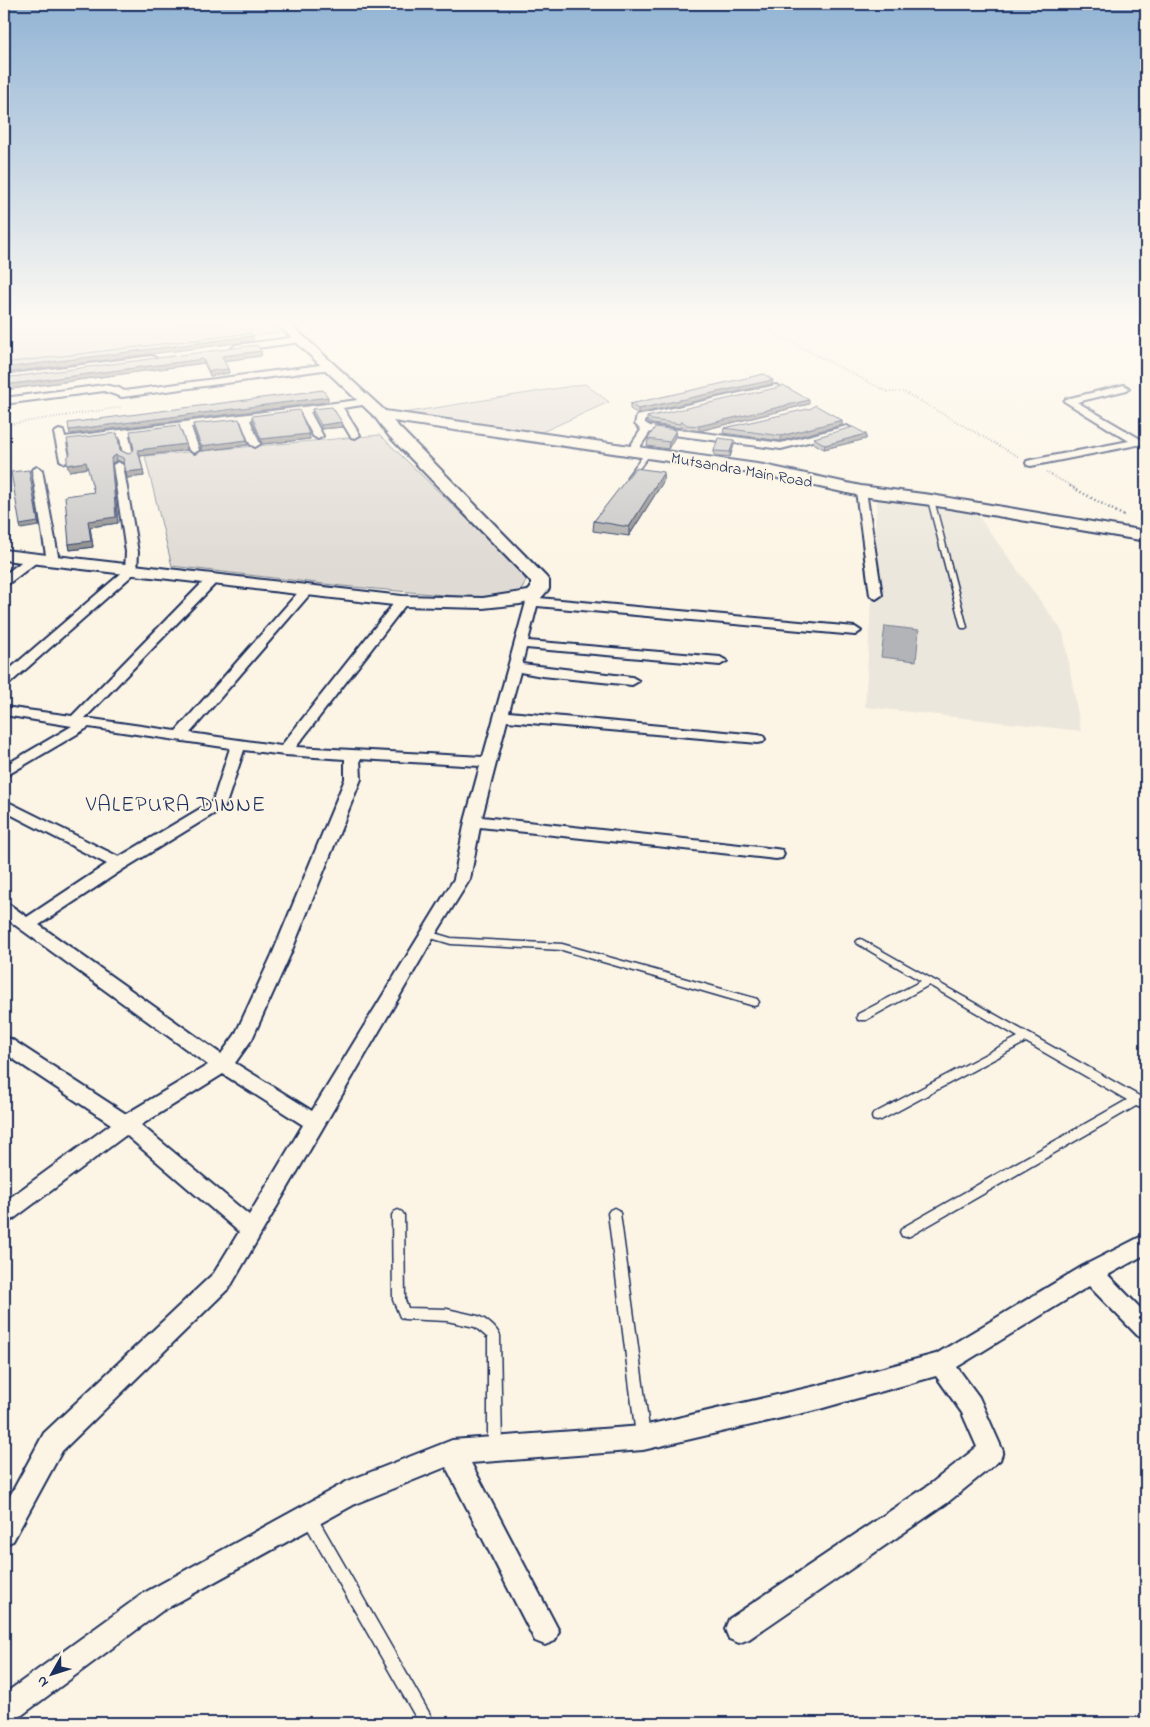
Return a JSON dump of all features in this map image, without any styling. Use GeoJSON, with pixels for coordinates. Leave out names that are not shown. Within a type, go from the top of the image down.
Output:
{"type":"FeatureCollection","features":[{"type":"Feature","properties":{"kind":"street"},"geometry":{"type":"LineString","coordinates":[[65,460],[60,437],[124,433],[350,404]]}},
{"type":"Feature","properties":{"kind":"street","name":"Mutsandra Main Road"},"geometry":{"type":"LineString","coordinates":[[368,404],[380,414],[398,418],[764,470],[861,491],[931,500],[1146,536]]}},
{"type":"Feature","properties":{"kind":"street"},"geometry":{"type":"LineString","coordinates":[[705,404],[640,418],[640,424],[647,429],[781,446],[847,428]]}},
{"type":"Feature","properties":{"kind":"street"},"geometry":{"type":"LineString","coordinates":[[1031,463],[1138,442],[1073,404]]}},
{"type":"Feature","properties":{"kind":"street"},"geometry":{"type":"LineString","coordinates":[[336,405],[356,435]]}},
{"type":"Feature","properties":{"kind":"street"},"geometry":{"type":"LineString","coordinates":[[304,410],[318,436]]}},
{"type":"Feature","properties":{"kind":"street"},"geometry":{"type":"LineString","coordinates":[[4,1532],[52,1442],[222,1280],[426,934],[462,879],[473,821],[521,644],[534,599],[540,589],[540,581],[394,433],[380,414]]}},
{"type":"Feature","properties":{"kind":"street"},"geometry":{"type":"LineString","coordinates":[[244,417],[255,444]]}},
{"type":"Feature","properties":{"kind":"street"},"geometry":{"type":"LineString","coordinates":[[185,425],[194,450]]}},
{"type":"Feature","properties":{"kind":"street"},"geometry":{"type":"LineString","coordinates":[[632,451],[647,429]]}},
{"type":"Feature","properties":{"kind":"street"},"geometry":{"type":"LineString","coordinates":[[696,435],[724,429]]}},
{"type":"Feature","properties":{"kind":"street"},"geometry":{"type":"LineString","coordinates":[[124,433],[128,455]]}},
{"type":"Feature","properties":{"kind":"street"},"geometry":{"type":"LineString","coordinates":[[4,681],[131,571],[132,552],[118,465]]}},
{"type":"Feature","properties":{"kind":"street"},"geometry":{"type":"LineString","coordinates":[[38,470],[53,561]]}},
{"type":"Feature","properties":{"kind":"street"},"geometry":{"type":"LineString","coordinates":[[861,491],[876,595]]}},
{"type":"Feature","properties":{"kind":"street"},"geometry":{"type":"LineString","coordinates":[[4,555],[402,601],[483,603],[534,599],[855,631]]}},
{"type":"Feature","properties":{"kind":"street"},"geometry":{"type":"LineString","coordinates":[[4,582],[33,559]]}},
{"type":"Feature","properties":{"kind":"street"},"geometry":{"type":"LineString","coordinates":[[4,772],[80,723],[212,580]]}},
{"type":"Feature","properties":{"kind":"street"},"geometry":{"type":"LineString","coordinates":[[180,736],[306,591]]}},
{"type":"Feature","properties":{"kind":"street"},"geometry":{"type":"LineString","coordinates":[[285,751],[402,601]]}},
{"type":"Feature","properties":{"kind":"street"},"geometry":{"type":"LineString","coordinates":[[521,644],[720,661]]}},
{"type":"Feature","properties":{"kind":"street"},"geometry":{"type":"LineString","coordinates":[[515,667],[542,672],[632,681]]}},
{"type":"Feature","properties":{"kind":"street"},"geometry":{"type":"LineString","coordinates":[[6,714],[285,751],[490,762]]}},
{"type":"Feature","properties":{"kind":"street"},"geometry":{"type":"LineString","coordinates":[[502,716],[758,739]]}},
{"type":"Feature","properties":{"kind":"street"},"geometry":{"type":"LineString","coordinates":[[26,925],[119,864],[220,804],[238,745]]}},
{"type":"Feature","properties":{"kind":"street"},"geometry":{"type":"LineString","coordinates":[[4,1214],[126,1124],[223,1065],[243,1039],[281,955],[353,778],[352,755]]}},
{"type":"Feature","properties":{"kind":"street"},"geometry":{"type":"LineString","coordinates":[[4,805],[119,864]]}},
{"type":"Feature","properties":{"kind":"street"},"geometry":{"type":"LineString","coordinates":[[473,821],[776,854]]}},
{"type":"Feature","properties":{"kind":"street"},"geometry":{"type":"LineString","coordinates":[[4,909],[223,1065],[316,1123]]}},
{"type":"Feature","properties":{"kind":"street"},"geometry":{"type":"LineString","coordinates":[[4,1044],[126,1124],[252,1230]]}},
{"type":"Feature","properties":{"kind":"street"},"geometry":{"type":"LineString","coordinates":[[11,1723],[4,1711],[153,1602],[348,1494],[452,1452],[643,1438],[816,1398],[941,1364],[1091,1273],[1146,1243]]}},
{"type":"Feature","properties":{"kind":"street"},"geometry":{"type":"LineString","coordinates":[[1091,1273],[1146,1329]]}},
{"type":"Feature","properties":{"kind":"street"},"geometry":{"type":"LineString","coordinates":[[739,1629],[938,1494],[991,1451],[971,1405],[941,1364]]}},
{"type":"Feature","properties":{"kind":"street"},"geometry":{"type":"LineString","coordinates":[[452,1452],[545,1631]]}},
{"type":"Feature","properties":{"kind":"lane"},"geometry":{"type":"LineString","coordinates":[[626,483],[648,453]]}},
{"type":"Feature","properties":{"kind":"lane"},"geometry":{"type":"LineString","coordinates":[[931,500],[964,627]]}},
{"type":"Feature","properties":{"kind":"lane"},"geometry":{"type":"LineString","coordinates":[[426,934],[450,941],[562,947],[754,1002]]}},
{"type":"Feature","properties":{"kind":"lane"},"geometry":{"type":"LineString","coordinates":[[861,942],[1142,1103]]}},
{"type":"Feature","properties":{"kind":"lane"},"geometry":{"type":"LineString","coordinates":[[862,1018],[928,981]]}},
{"type":"Feature","properties":{"kind":"lane"},"geometry":{"type":"LineString","coordinates":[[877,1117],[1027,1038]]}},
{"type":"Feature","properties":{"kind":"lane"},"geometry":{"type":"LineString","coordinates":[[906,1232],[1142,1103]]}},
{"type":"Feature","properties":{"kind":"lane"},"geometry":{"type":"LineString","coordinates":[[614,1213],[643,1438]]}},
{"type":"Feature","properties":{"kind":"lane"},"geometry":{"type":"LineString","coordinates":[[398,1215],[399,1300],[404,1312],[447,1315],[478,1322],[494,1336],[495,1450]]}},
{"type":"Feature","properties":{"kind":"lane"},"geometry":{"type":"LineString","coordinates":[[308,1516],[427,1723]]}},
{"type":"Feature","properties":{"kind":"path"},"geometry":{"type":"LineString","coordinates":[[4,425],[112,410],[122,407],[122,404]]}},
{"type":"Feature","properties":{"kind":"path"},"geometry":{"type":"LineString","coordinates":[[925,404],[1130,519]]}},
{"type":"Feature","properties":{"kind":"shaded area"},"geometry":{"type":"Polygon","coordinates":[[[462,404],[605,404],[542,432],[403,413],[462,404]]]}},
{"type":"Feature","properties":{"kind":"shaded area"},"geometry":{"type":"Polygon","coordinates":[[[380,435],[523,573],[526,581],[517,594],[489,599],[342,586],[172,566],[145,456],[380,435]]]}},
{"type":"Feature","properties":{"kind":"shaded area"},"geometry":{"type":"Polygon","coordinates":[[[877,497],[976,513],[1063,632],[1081,731],[865,707],[877,497]]]}},
{"type":"Feature","properties":{"kind":"shaded area"},"geometry":{"type":"Polygon","coordinates":[[[885,626],[919,630],[916,661],[881,657],[885,626]]]}},
{"type":"Feature","properties":{"kind":"building"},"geometry":{"type":"Polygon","coordinates":[[[218,404],[276,404],[69,430],[68,423],[218,404]]]}},
{"type":"Feature","properties":{"kind":"building"},"geometry":{"type":"Polygon","coordinates":[[[630,404],[632,404],[663,404],[638,409],[630,404]]]}},
{"type":"Feature","properties":{"kind":"building"},"geometry":{"type":"Polygon","coordinates":[[[706,404],[794,404],[699,426],[687,425],[682,421],[681,424],[652,420],[647,417],[706,404]]]}},
{"type":"Feature","properties":{"kind":"building"},"geometry":{"type":"Polygon","coordinates":[[[815,405],[842,420],[781,436],[724,428],[812,408],[815,405]]]}},
{"type":"Feature","properties":{"kind":"building"},"geometry":{"type":"Polygon","coordinates":[[[332,407],[342,422],[321,425],[312,409],[332,407]]]}},
{"type":"Feature","properties":{"kind":"building"},"geometry":{"type":"Polygon","coordinates":[[[299,410],[309,434],[261,439],[252,416],[299,410]]]}},
{"type":"Feature","properties":{"kind":"building"},"geometry":{"type":"Polygon","coordinates":[[[239,419],[247,440],[201,446],[193,424],[239,419]]]}},
{"type":"Feature","properties":{"kind":"building"},"geometry":{"type":"Polygon","coordinates":[[[179,425],[186,444],[138,450],[143,470],[126,472],[123,458],[116,455],[111,458],[116,517],[88,521],[91,541],[69,544],[65,496],[94,492],[86,462],[67,465],[67,458],[70,454],[67,439],[117,433],[120,450],[128,454],[134,449],[130,431],[179,425]]]}},
{"type":"Feature","properties":{"kind":"building"},"geometry":{"type":"Polygon","coordinates":[[[655,427],[676,430],[669,442],[648,439],[655,427]]]}},
{"type":"Feature","properties":{"kind":"building"},"geometry":{"type":"Polygon","coordinates":[[[853,427],[866,434],[825,445],[814,438],[853,427]]]}},
{"type":"Feature","properties":{"kind":"building"},"geometry":{"type":"Polygon","coordinates":[[[718,438],[734,440],[730,452],[714,451],[718,438]]]}},
{"type":"Feature","properties":{"kind":"building"},"geometry":{"type":"Polygon","coordinates":[[[635,468],[664,472],[629,527],[594,521],[635,468]]]}},
{"type":"Feature","properties":{"kind":"building"},"geometry":{"type":"Polygon","coordinates":[[[29,470],[38,522],[20,525],[11,472],[29,470]]]}},
{"type":"Feature","properties":{"kind":"district","name":"VALEPURA DINNE"},"geometry":{"type":"Point","coordinates":[176,803]}}]}
